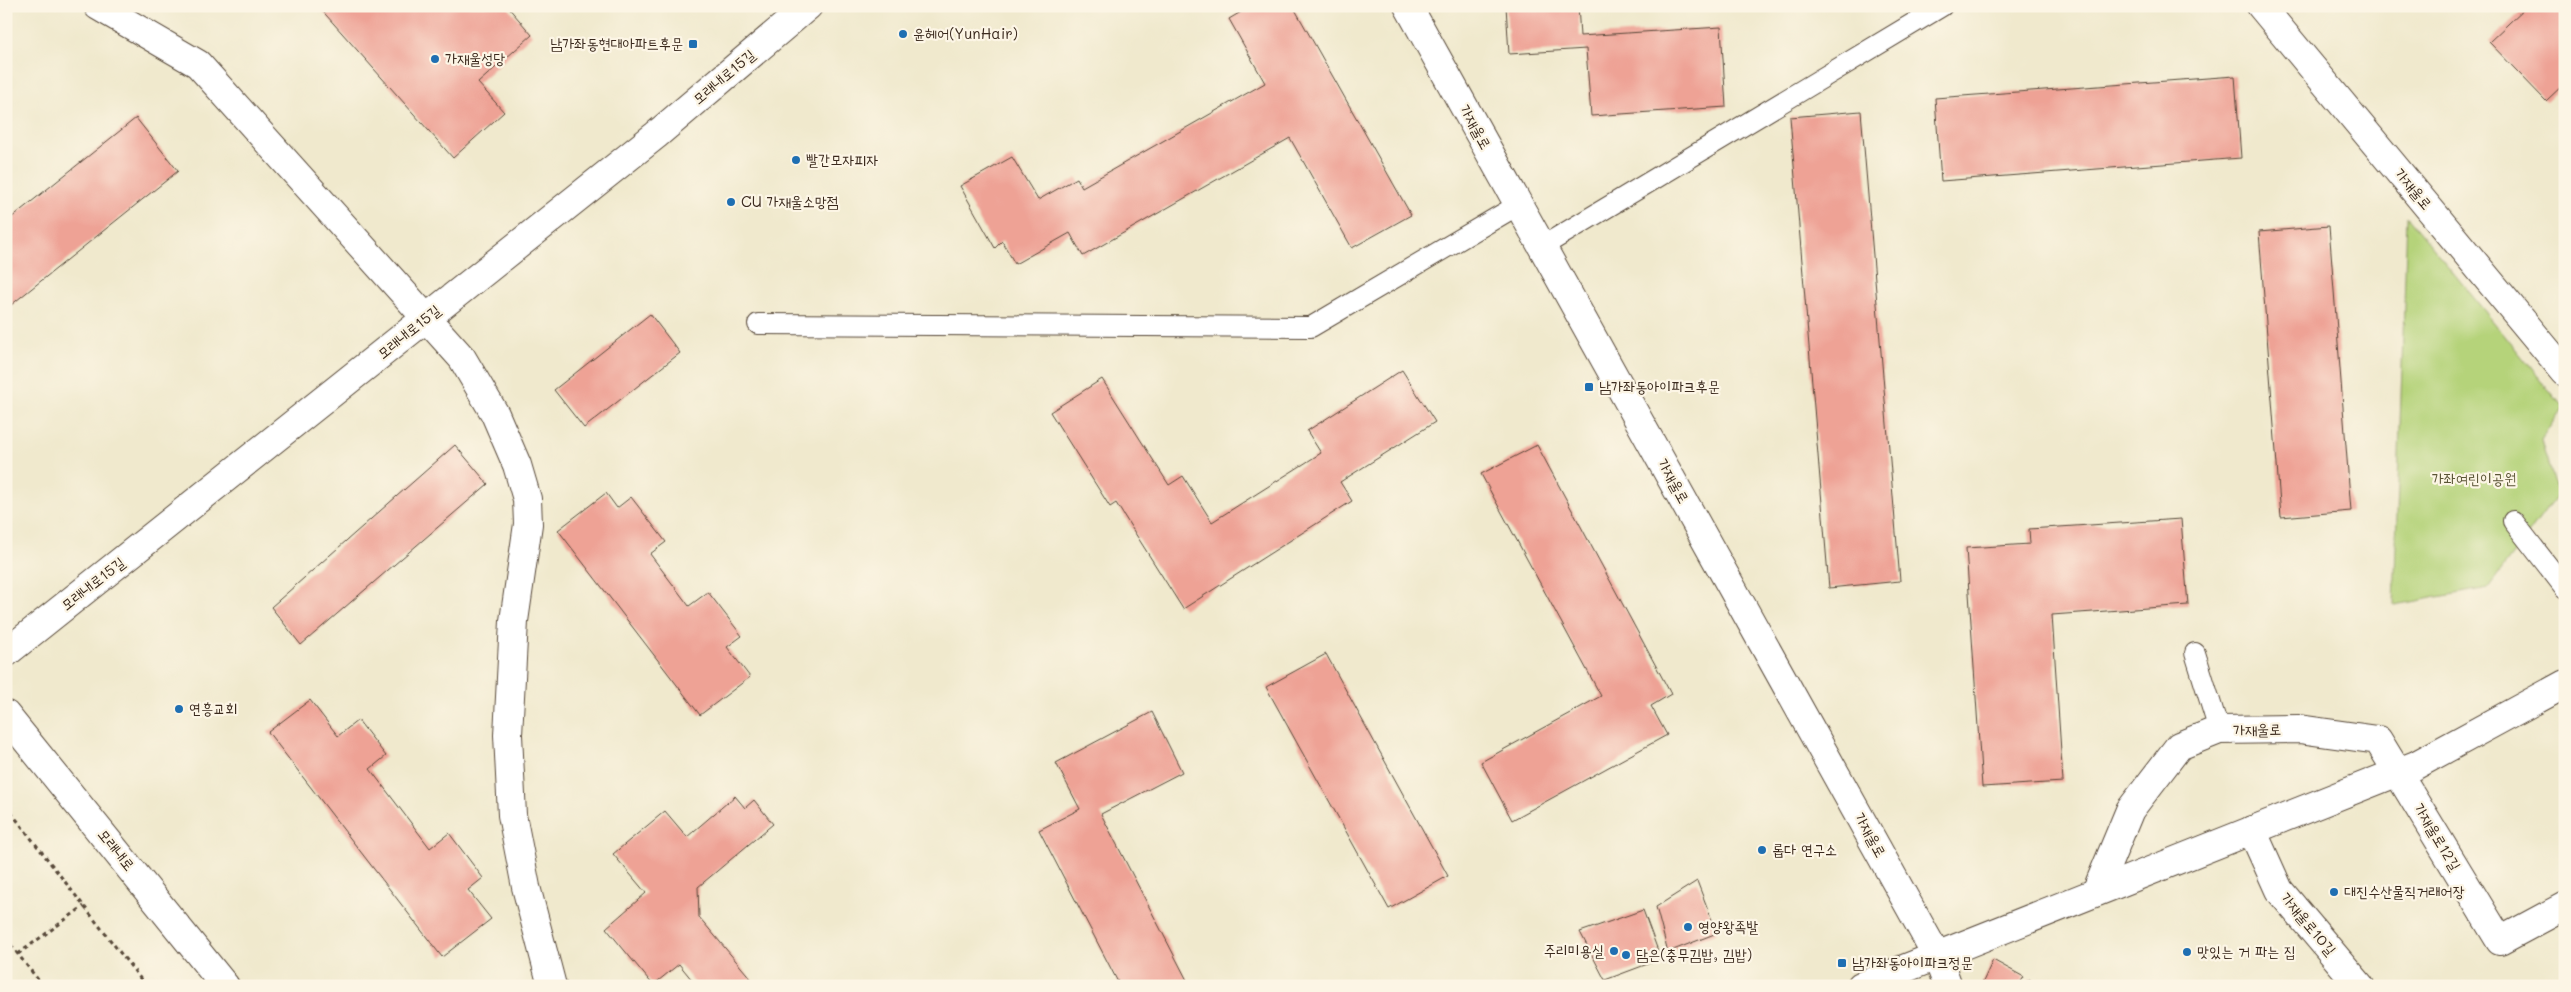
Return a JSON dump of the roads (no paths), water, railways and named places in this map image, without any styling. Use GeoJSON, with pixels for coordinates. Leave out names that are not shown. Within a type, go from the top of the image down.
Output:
{"type":"FeatureCollection","features":[{"type":"Feature","properties":{"kind":"street"},"geometry":{"type":"LineString","coordinates":[[98,6],[198,64],[462,358],[495,414],[517,465],[527,500],[528,524],[514,621],[508,735],[512,815],[526,887],[552,986]]}},
{"type":"Feature","properties":{"kind":"street","name":"모래내로15길"},"geometry":{"type":"LineString","coordinates":[[6,653],[656,135],[808,6]]}},
{"type":"Feature","properties":{"kind":"street","name":"가재울로"},"geometry":{"type":"LineString","coordinates":[[1408,6],[1937,956],[1948,986]]}},
{"type":"Feature","properties":{"kind":"street","name":"가재울로"},"geometry":{"type":"LineString","coordinates":[[2260,6],[2565,372]]}},
{"type":"Feature","properties":{"kind":"street"},"geometry":{"type":"LineString","coordinates":[[1861,986],[2416,765],[2565,684]]}},
{"type":"Feature","properties":{"kind":"street","name":"모래내로"},"geometry":{"type":"LineString","coordinates":[[6,715],[225,986]]}},
{"type":"Feature","properties":{"kind":"street","name":"가재울로"},"geometry":{"type":"LineString","coordinates":[[2096,892],[2130,810],[2179,746],[2219,730],[2298,729],[2378,740],[2399,772]]}},
{"type":"Feature","properties":{"kind":"street","name":"가재울로12길"},"geometry":{"type":"LineString","coordinates":[[2399,772],[2500,941],[2565,906]]}},
{"type":"Feature","properties":{"kind":"street","name":"가재울로10길"},"geometry":{"type":"LineString","coordinates":[[2252,830],[2279,890],[2360,986]]}},
{"type":"Feature","properties":{"kind":"lane"},"geometry":{"type":"LineString","coordinates":[[1543,246],[1942,6]]}},
{"type":"Feature","properties":{"kind":"lane"},"geometry":{"type":"LineString","coordinates":[[758,324],[1311,327],[1518,204]]}},
{"type":"Feature","properties":{"kind":"lane"},"geometry":{"type":"LineString","coordinates":[[2513,521],[2565,588]]}},
{"type":"Feature","properties":{"kind":"lane"},"geometry":{"type":"LineString","coordinates":[[2195,653],[2219,730]]}},
{"type":"Feature","properties":{"kind":"place","name":"윤헤어(YunHair)"},"geometry":{"type":"Point","coordinates":[903,34]}},
{"type":"Feature","properties":{"kind":"place","name":"남가좌동현대아파트후문"},"geometry":{"type":"Point","coordinates":[693,44]}},
{"type":"Feature","properties":{"kind":"place","name":"가재울성당"},"geometry":{"type":"Point","coordinates":[435,59]}},
{"type":"Feature","properties":{"kind":"place","name":"빨간모자피자"},"geometry":{"type":"Point","coordinates":[796,160]}},
{"type":"Feature","properties":{"kind":"place","name":"CU 가재울소망점"},"geometry":{"type":"Point","coordinates":[731,202]}},
{"type":"Feature","properties":{"kind":"place","name":"남가좌동아이파크후문"},"geometry":{"type":"Point","coordinates":[1589,387]}},
{"type":"Feature","properties":{"kind":"place","name":"연흥교회"},"geometry":{"type":"Point","coordinates":[179,709]}},
{"type":"Feature","properties":{"kind":"place","name":"롭다 연구소"},"geometry":{"type":"Point","coordinates":[1762,850]}},
{"type":"Feature","properties":{"kind":"place","name":"대진수산물직거래어장"},"geometry":{"type":"Point","coordinates":[2334,892]}},
{"type":"Feature","properties":{"kind":"place","name":"영양왕족발"},"geometry":{"type":"Point","coordinates":[1688,927]}},
{"type":"Feature","properties":{"kind":"place","name":"주리미용실"},"geometry":{"type":"Point","coordinates":[1614,951]}},
{"type":"Feature","properties":{"kind":"place","name":"맛있는 거 파는 집"},"geometry":{"type":"Point","coordinates":[2187,952]}},
{"type":"Feature","properties":{"kind":"place","name":"담은(충무김밥, 김밥)"},"geometry":{"type":"Point","coordinates":[1626,955]}},
{"type":"Feature","properties":{"kind":"place","name":"남가좌동아이파크정문"},"geometry":{"type":"Point","coordinates":[1842,963]}},
{"type":"Feature","properties":{"kind":"park label","name":"가좌여린이공원"},"geometry":{"type":"Point","coordinates":[2474,479]}}]}
